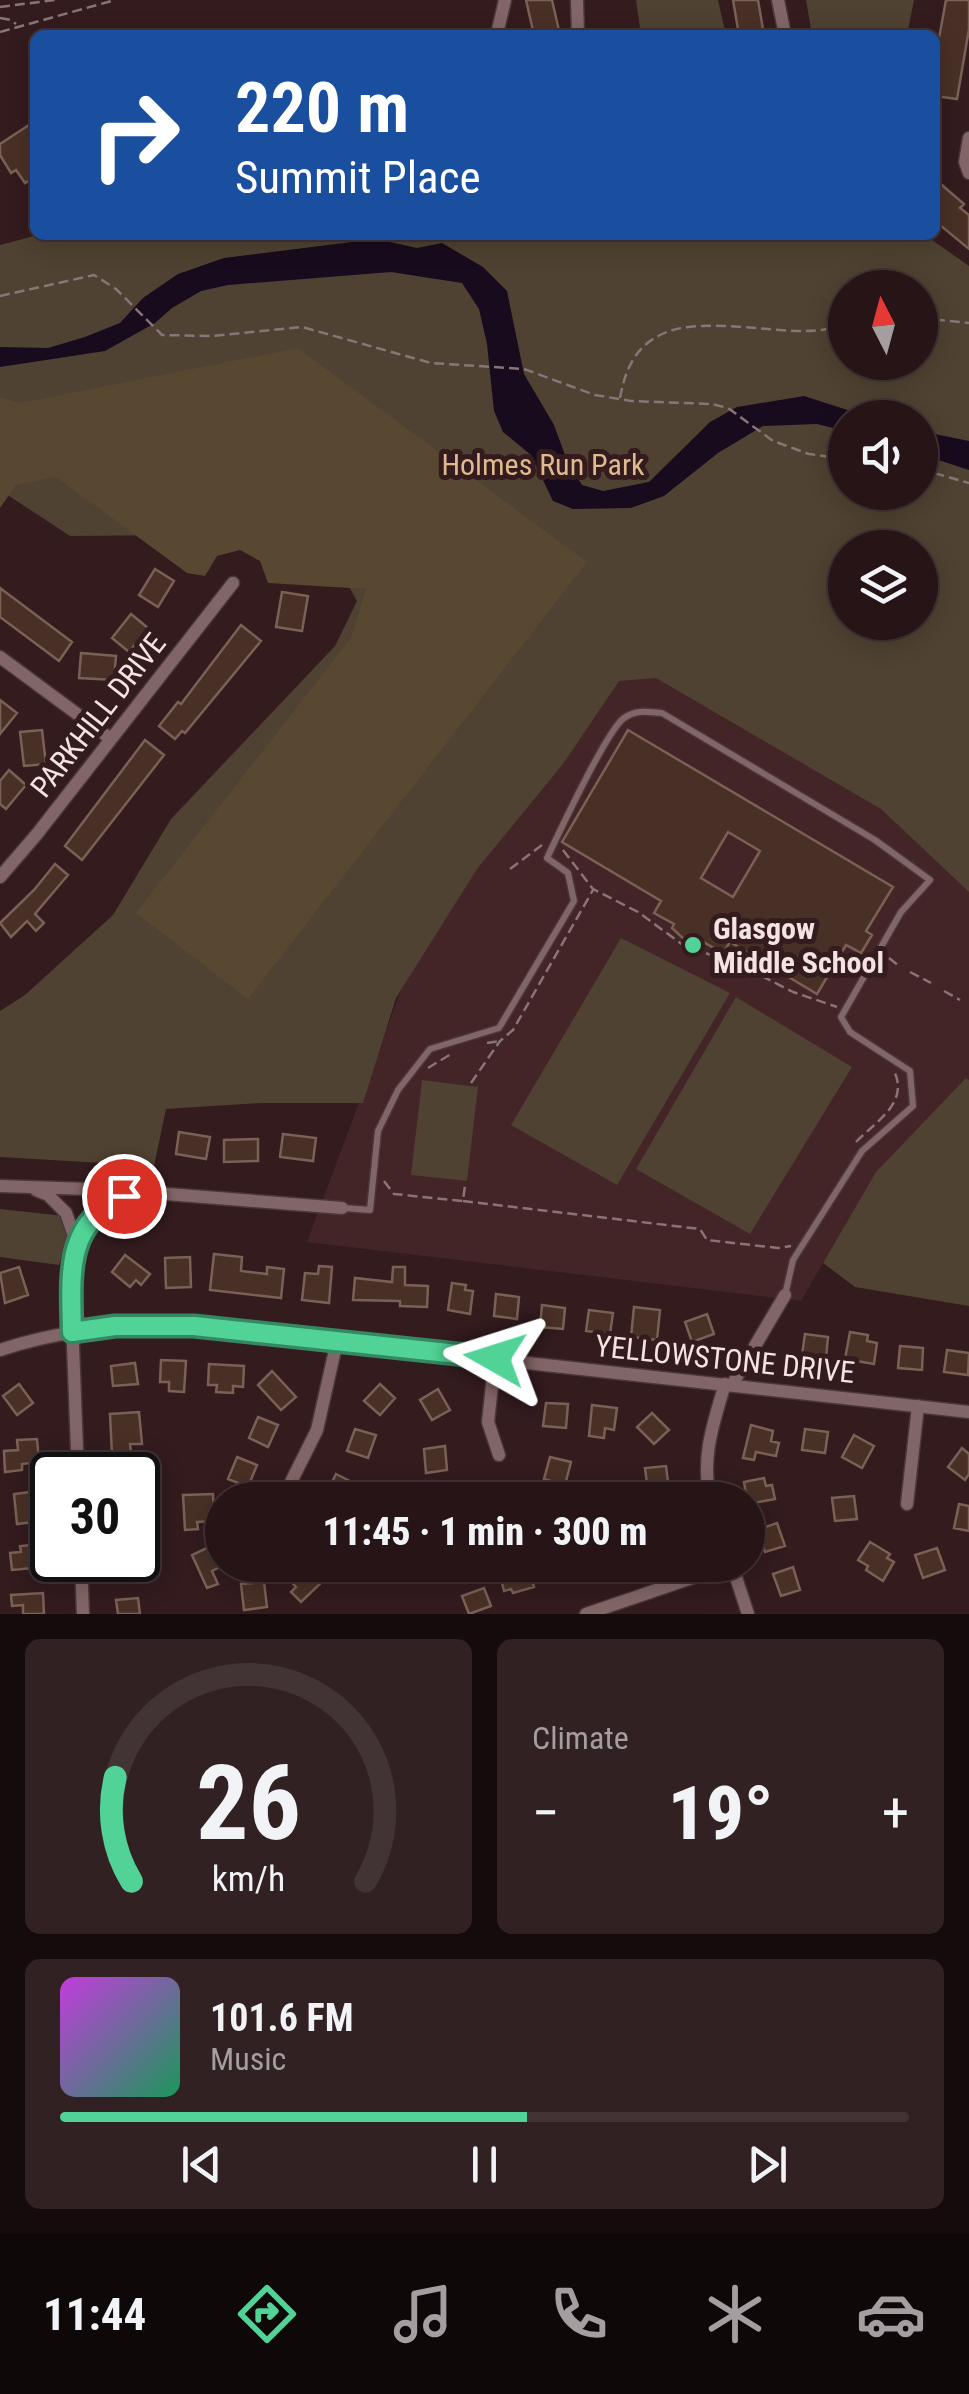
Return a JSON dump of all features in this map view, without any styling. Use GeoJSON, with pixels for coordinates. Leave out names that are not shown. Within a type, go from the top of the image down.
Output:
{"type":"FeatureCollection","features":[{"type":"Feature","properties":{"kind":"street"},"geometry":{"type":"LineString","coordinates":[[498,30],[505,0]]}},
{"type":"Feature","properties":{"kind":"street"},"geometry":{"type":"LineString","coordinates":[[577,0],[578,30]]}},
{"type":"Feature","properties":{"kind":"street"},"geometry":{"type":"LineString","coordinates":[[778,0],[784,30]]}},
{"type":"Feature","properties":{"kind":"street"},"geometry":{"type":"LineString","coordinates":[[969,138],[969,174]]}},
{"type":"Feature","properties":{"kind":"street","name":"PARKHILL DRIVE"},"geometry":{"type":"LineString","coordinates":[[0,876],[233,583]]}},
{"type":"Feature","properties":{"kind":"street"},"geometry":{"type":"LineString","coordinates":[[0,657],[111,739]]}},
{"type":"Feature","properties":{"kind":"street"},"geometry":{"type":"LineString","coordinates":[[0,1186],[150,1192],[342,1208]]}},
{"type":"Feature","properties":{"kind":"street"},"geometry":{"type":"LineString","coordinates":[[24,1187],[48,1195],[72,1225],[77,1452]]}},
{"type":"Feature","properties":{"kind":"street"},"geometry":{"type":"LineString","coordinates":[[74,1253],[78,1238],[96,1213],[124,1196],[150,1192]]}},
{"type":"Feature","properties":{"kind":"street"},"geometry":{"type":"LineString","coordinates":[[708,1482],[708,1439],[729,1385],[785,1295]]}},
{"type":"Feature","properties":{"kind":"street","name":"YELLOWSTONE DRIVE"},"geometry":{"type":"LineString","coordinates":[[0,1350],[72,1332],[155,1324],[969,1412]]}},
{"type":"Feature","properties":{"kind":"street"},"geometry":{"type":"LineString","coordinates":[[291,1482],[317,1430],[337,1341]]}},
{"type":"Feature","properties":{"kind":"street"},"geometry":{"type":"LineString","coordinates":[[495,1358],[488,1422],[499,1455]]}},
{"type":"Feature","properties":{"kind":"street"},"geometry":{"type":"LineString","coordinates":[[907,1504],[918,1406]]}},
{"type":"Feature","properties":{"kind":"street"},"geometry":{"type":"LineString","coordinates":[[82,1582],[83,1614]]}},
{"type":"Feature","properties":{"kind":"street"},"geometry":{"type":"LineString","coordinates":[[586,1614],[681,1582]]}},
{"type":"Feature","properties":{"kind":"street"},"geometry":{"type":"LineString","coordinates":[[737,1582],[748,1614]]}},
{"type":"Feature","properties":{"kind":"lane"},"geometry":{"type":"LineString","coordinates":[[342,1208],[370,1210],[378,1131],[398,1090],[430,1049],[499,1028],[574,900],[568,873],[547,858],[570,810],[620,720],[638,711],[662,713],[875,840],[930,880],[900,912],[841,1017],[850,1032],[910,1070],[913,1106],[862,1151],[793,1260],[785,1295]]}},
{"type":"Feature","properties":{"kind":"path"},"geometry":{"type":"LineString","coordinates":[[0,7],[55,0]]}},
{"type":"Feature","properties":{"kind":"path"},"geometry":{"type":"LineString","coordinates":[[0,32],[115,0]]}},
{"type":"Feature","properties":{"kind":"path"},"geometry":{"type":"LineString","coordinates":[[0,18],[12,20],[18,26]]}},
{"type":"Feature","properties":{"kind":"path"},"geometry":{"type":"LineString","coordinates":[[0,296],[94,275],[116,290],[162,335],[213,336],[302,326],[430,363],[524,369],[595,395],[712,404],[728,408],[773,441],[828,457]]}},
{"type":"Feature","properties":{"kind":"path"},"geometry":{"type":"LineString","coordinates":[[938,320],[969,323]]}},
{"type":"Feature","properties":{"kind":"path"},"geometry":{"type":"LineString","coordinates":[[620,399],[625,371],[632,358],[658,335],[686,327],[808,332],[828,329]]}},
{"type":"Feature","properties":{"kind":"path"},"geometry":{"type":"LineString","coordinates":[[938,474],[969,483]]}},
{"type":"Feature","properties":{"kind":"path"},"geometry":{"type":"LineString","coordinates":[[510,869],[546,840]]}},
{"type":"Feature","properties":{"kind":"path"},"geometry":{"type":"LineString","coordinates":[[562,848],[593,889],[638,912],[683,946],[742,966],[793,992],[838,1008],[833,1017]]}},
{"type":"Feature","properties":{"kind":"path"},"geometry":{"type":"LineString","coordinates":[[471,1084],[512,1030],[593,889]]}},
{"type":"Feature","properties":{"kind":"path"},"geometry":{"type":"LineString","coordinates":[[884,954],[898,965]]}},
{"type":"Feature","properties":{"kind":"path"},"geometry":{"type":"LineString","coordinates":[[910,972],[931,983]]}},
{"type":"Feature","properties":{"kind":"path"},"geometry":{"type":"LineString","coordinates":[[944,991],[960,1000]]}},
{"type":"Feature","properties":{"kind":"path"},"geometry":{"type":"LineString","coordinates":[[485,1044],[500,1041]]}},
{"type":"Feature","properties":{"kind":"path"},"geometry":{"type":"LineString","coordinates":[[420,1074],[456,1052]]}},
{"type":"Feature","properties":{"kind":"path"},"geometry":{"type":"LineString","coordinates":[[857,1141],[895,1103],[900,1090],[891,1066]]}},
{"type":"Feature","properties":{"kind":"path"},"geometry":{"type":"LineString","coordinates":[[381,1178],[394,1194],[700,1229],[707,1240],[778,1248],[797,1242]]}},
{"type":"Feature","properties":{"kind":"path"},"geometry":{"type":"LineString","coordinates":[[463,1201],[465,1185]]}},
{"type":"Feature","properties":{"kind":"shaded area"},"geometry":{"type":"Polygon","coordinates":[[[368,240],[417,248],[442,243],[483,267],[507,291],[524,374],[582,485],[603,491],[649,482],[710,422],[737,407],[804,396],[828,404],[828,427],[763,426],[718,453],[664,496],[631,508],[573,509],[553,501],[531,455],[503,432],[494,411],[479,309],[462,283],[391,272],[228,285],[201,291],[105,351],[0,367],[0,347],[48,348],[120,323],[143,298],[178,274],[224,258],[368,240]]]}},
{"type":"Feature","properties":{"kind":"shaded area"},"geometry":{"type":"Polygon","coordinates":[[[298,348],[587,562],[248,999],[136,913],[351,638],[366,589],[268,583],[260,561],[240,550],[217,556],[205,576],[187,573],[56,477],[16,485],[0,508],[0,397],[21,403],[298,348]]]}},
{"type":"Feature","properties":{"kind":"shaded area"},"geometry":{"type":"Polygon","coordinates":[[[938,435],[969,441],[969,470],[938,460],[938,435]]]}},
{"type":"Feature","properties":{"kind":"shaded area","name":"Glasgow Middle School"},"geometry":{"type":"Polygon","coordinates":[[[591,611],[969,792],[969,1086],[871,1182],[801,1301],[307,1242],[470,805],[591,611]]]}},
{"type":"Feature","properties":{"kind":"green space"},"geometry":{"type":"Polygon","coordinates":[[[636,0],[718,0],[725,30],[640,30],[636,0]]]}},
{"type":"Feature","properties":{"kind":"green space"},"geometry":{"type":"Polygon","coordinates":[[[806,0],[914,0],[908,30],[811,30],[806,0]]]}},
{"type":"Feature","properties":{"kind":"green space","name":"Holmes Run Park"},"geometry":{"type":"Polygon","coordinates":[[[30,237],[932,240],[969,266],[969,892],[881,809],[656,678],[619,681],[563,764],[477,869],[396,998],[363,1103],[260,1103],[166,1109],[154,1166],[0,1157],[0,1011],[25,995],[113,915],[171,819],[335,646],[357,601],[341,572],[178,535],[70,536],[0,490],[0,245],[30,237]]]}},
{"type":"Feature","properties":{"kind":"green space"},"geometry":{"type":"Polygon","coordinates":[[[621,938],[730,993],[617,1185],[511,1125],[621,938]]]}},
{"type":"Feature","properties":{"kind":"green space"},"geometry":{"type":"Polygon","coordinates":[[[736,997],[852,1067],[750,1234],[636,1169],[736,997]]]}},
{"type":"Feature","properties":{"kind":"green space"},"geometry":{"type":"Polygon","coordinates":[[[966,1078],[969,1306],[855,1287],[823,1263],[876,1172],[966,1078]]]}},
{"type":"Feature","properties":{"kind":"green space"},"geometry":{"type":"Polygon","coordinates":[[[422,1080],[478,1087],[467,1181],[411,1175],[422,1080]]]}},
{"type":"Feature","properties":{"kind":"green space"},"geometry":{"type":"Polygon","coordinates":[[[0,1209],[74,1217],[59,1265],[0,1257],[0,1209]]]}},
{"type":"Feature","properties":{"kind":"building"},"geometry":{"type":"Polygon","coordinates":[[[526,0],[552,0],[559,30],[533,30],[526,0]]]}},
{"type":"Feature","properties":{"kind":"building"},"geometry":{"type":"Polygon","coordinates":[[[733,0],[758,0],[763,30],[738,30],[733,0]]]}},
{"type":"Feature","properties":{"kind":"building"},"geometry":{"type":"Polygon","coordinates":[[[946,0],[969,0],[969,29],[957,99],[940,97],[940,33],[946,0]]]}},
{"type":"Feature","properties":{"kind":"building"},"geometry":{"type":"Polygon","coordinates":[[[30,124],[30,180],[25,183],[16,170],[11,173],[0,155],[0,144],[30,124]]]}},
{"type":"Feature","properties":{"kind":"building"},"geometry":{"type":"Polygon","coordinates":[[[940,183],[964,204],[960,208],[969,215],[969,249],[940,225],[940,183]]]}},
{"type":"Feature","properties":{"kind":"building"},"geometry":{"type":"Polygon","coordinates":[[[155,569],[174,581],[158,607],[139,595],[155,569]]]}},
{"type":"Feature","properties":{"kind":"building"},"geometry":{"type":"Polygon","coordinates":[[[0,588],[72,642],[59,661],[0,617],[0,588]]]}},
{"type":"Feature","properties":{"kind":"building"},"geometry":{"type":"Polygon","coordinates":[[[282,592],[308,596],[302,631],[276,627],[282,592]]]}},
{"type":"Feature","properties":{"kind":"building"},"geometry":{"type":"Polygon","coordinates":[[[131,614],[148,628],[129,652],[112,638],[131,614]]]}},
{"type":"Feature","properties":{"kind":"building"},"geometry":{"type":"Polygon","coordinates":[[[241,625],[261,641],[185,733],[182,731],[175,739],[159,726],[178,702],[181,704],[241,625]]]}},
{"type":"Feature","properties":{"kind":"building"},"geometry":{"type":"Polygon","coordinates":[[[81,653],[116,656],[114,680],[79,678],[81,653]]]}},
{"type":"Feature","properties":{"kind":"building"},"geometry":{"type":"Polygon","coordinates":[[[0,700],[17,713],[0,734],[0,700]]]}},
{"type":"Feature","properties":{"kind":"building"},"geometry":{"type":"Polygon","coordinates":[[[42,730],[46,764],[24,766],[20,732],[42,730]]]}},
{"type":"Feature","properties":{"kind":"building"},"geometry":{"type":"Polygon","coordinates":[[[628,730],[893,887],[866,931],[872,935],[861,953],[846,945],[817,994],[730,942],[723,953],[703,942],[701,945],[686,941],[672,928],[674,924],[654,913],[661,901],[562,842],[628,730]],[[728,832],[701,878],[733,897],[760,851],[728,832]]]}},
{"type":"Feature","properties":{"kind":"building"},"geometry":{"type":"Polygon","coordinates":[[[145,740],[164,755],[82,860],[65,846],[145,740]]]}},
{"type":"Feature","properties":{"kind":"building"},"geometry":{"type":"Polygon","coordinates":[[[9,770],[26,785],[6,809],[0,804],[0,781],[9,770]]]}},
{"type":"Feature","properties":{"kind":"building"},"geometry":{"type":"Polygon","coordinates":[[[55,864],[68,875],[35,914],[44,923],[36,931],[27,921],[11,937],[0,923],[55,864]]]}},
{"type":"Feature","properties":{"kind":"building"},"geometry":{"type":"Polygon","coordinates":[[[179,1132],[210,1137],[206,1159],[176,1154],[179,1132]]]}},
{"type":"Feature","properties":{"kind":"building"},"geometry":{"type":"Polygon","coordinates":[[[283,1134],[316,1138],[313,1161],[280,1157],[283,1134]]]}},
{"type":"Feature","properties":{"kind":"building"},"geometry":{"type":"Polygon","coordinates":[[[258,1139],[258,1161],[224,1162],[224,1140],[258,1139]]]}},
{"type":"Feature","properties":{"kind":"building"},"geometry":{"type":"Polygon","coordinates":[[[214,1254],[242,1257],[241,1271],[267,1274],[267,1267],[284,1269],[281,1298],[210,1290],[214,1254]]]}},
{"type":"Feature","properties":{"kind":"building"},"geometry":{"type":"Polygon","coordinates":[[[125,1255],[150,1274],[141,1285],[136,1280],[130,1287],[112,1272],[125,1255]]]}},
{"type":"Feature","properties":{"kind":"building"},"geometry":{"type":"Polygon","coordinates":[[[190,1257],[191,1287],[166,1288],[165,1258],[190,1257]]]}},
{"type":"Feature","properties":{"kind":"building"},"geometry":{"type":"Polygon","coordinates":[[[319,1266],[332,1267],[329,1303],[302,1300],[305,1273],[318,1274],[319,1266]]]}},
{"type":"Feature","properties":{"kind":"building"},"geometry":{"type":"Polygon","coordinates":[[[19,1267],[28,1295],[5,1303],[0,1273],[19,1267]]]}},
{"type":"Feature","properties":{"kind":"building"},"geometry":{"type":"Polygon","coordinates":[[[393,1267],[405,1267],[405,1285],[428,1286],[427,1307],[400,1306],[400,1301],[353,1300],[355,1278],[392,1282],[393,1267]]]}},
{"type":"Feature","properties":{"kind":"building"},"geometry":{"type":"Polygon","coordinates":[[[452,1283],[466,1285],[465,1290],[473,1291],[470,1314],[448,1310],[452,1283]]]}},
{"type":"Feature","properties":{"kind":"building"},"geometry":{"type":"Polygon","coordinates":[[[496,1294],[519,1297],[517,1319],[494,1316],[496,1294]]]}},
{"type":"Feature","properties":{"kind":"building"},"geometry":{"type":"Polygon","coordinates":[[[542,1305],[565,1308],[563,1329],[540,1327],[542,1305]]]}},
{"type":"Feature","properties":{"kind":"building"},"geometry":{"type":"Polygon","coordinates":[[[634,1307],[660,1310],[657,1340],[631,1337],[634,1307]]]}},
{"type":"Feature","properties":{"kind":"building"},"geometry":{"type":"Polygon","coordinates":[[[589,1310],[613,1313],[610,1334],[586,1331],[589,1310]]]}},
{"type":"Feature","properties":{"kind":"building"},"geometry":{"type":"Polygon","coordinates":[[[707,1314],[714,1334],[692,1342],[685,1322],[707,1314]]]}},
{"type":"Feature","properties":{"kind":"building"},"geometry":{"type":"Polygon","coordinates":[[[850,1332],[868,1335],[867,1341],[877,1343],[874,1364],[845,1359],[850,1332]]]}},
{"type":"Feature","properties":{"kind":"building"},"geometry":{"type":"Polygon","coordinates":[[[805,1334],[828,1337],[826,1358],[802,1355],[805,1334]]]}},
{"type":"Feature","properties":{"kind":"building"},"geometry":{"type":"Polygon","coordinates":[[[900,1346],[923,1348],[922,1370],[898,1368],[900,1346]]]}},
{"type":"Feature","properties":{"kind":"building"},"geometry":{"type":"Polygon","coordinates":[[[947,1350],[969,1353],[968,1375],[944,1372],[947,1350]]]}},
{"type":"Feature","properties":{"kind":"building"},"geometry":{"type":"Polygon","coordinates":[[[161,1360],[186,1361],[184,1392],[169,1391],[169,1382],[160,1382],[161,1360]]]}},
{"type":"Feature","properties":{"kind":"building"},"geometry":{"type":"Polygon","coordinates":[[[135,1363],[138,1384],[113,1386],[111,1366],[135,1363]]]}},
{"type":"Feature","properties":{"kind":"building"},"geometry":{"type":"Polygon","coordinates":[[[209,1364],[244,1366],[243,1387],[233,1386],[233,1393],[216,1392],[217,1385],[208,1385],[209,1364]]]}},
{"type":"Feature","properties":{"kind":"building"},"geometry":{"type":"Polygon","coordinates":[[[272,1371],[296,1397],[281,1410],[258,1385],[272,1371]]]}},
{"type":"Feature","properties":{"kind":"building"},"geometry":{"type":"Polygon","coordinates":[[[19,1384],[33,1403],[17,1415],[3,1396],[19,1384]]]}},
{"type":"Feature","properties":{"kind":"building"},"geometry":{"type":"Polygon","coordinates":[[[380,1384],[395,1398],[380,1415],[364,1401],[380,1384]]]}},
{"type":"Feature","properties":{"kind":"building"},"geometry":{"type":"Polygon","coordinates":[[[438,1389],[450,1410],[432,1420],[420,1400],[438,1389]]]}},
{"type":"Feature","properties":{"kind":"building"},"geometry":{"type":"Polygon","coordinates":[[[546,1403],[568,1404],[566,1428],[543,1426],[546,1403]]]}},
{"type":"Feature","properties":{"kind":"building"},"geometry":{"type":"Polygon","coordinates":[[[592,1405],[617,1408],[614,1430],[605,1428],[604,1438],[589,1436],[592,1405]]]}},
{"type":"Feature","properties":{"kind":"building"},"geometry":{"type":"Polygon","coordinates":[[[139,1412],[142,1444],[130,1444],[131,1452],[112,1452],[110,1414],[139,1412]]]}},
{"type":"Feature","properties":{"kind":"building"},"geometry":{"type":"Polygon","coordinates":[[[652,1413],[669,1430],[654,1444],[637,1427],[652,1413]]]}},
{"type":"Feature","properties":{"kind":"building"},"geometry":{"type":"Polygon","coordinates":[[[258,1417],[278,1425],[268,1447],[249,1438],[258,1417]]]}},
{"type":"Feature","properties":{"kind":"building"},"geometry":{"type":"Polygon","coordinates":[[[751,1425],[773,1431],[771,1441],[779,1443],[776,1456],[756,1452],[754,1460],[743,1458],[751,1425]]]}},
{"type":"Feature","properties":{"kind":"building"},"geometry":{"type":"Polygon","coordinates":[[[355,1429],[376,1435],[368,1458],[347,1451],[355,1429]]]}},
{"type":"Feature","properties":{"kind":"building"},"geometry":{"type":"Polygon","coordinates":[[[805,1429],[828,1432],[825,1453],[802,1450],[805,1429]]]}},
{"type":"Feature","properties":{"kind":"building"},"geometry":{"type":"Polygon","coordinates":[[[854,1435],[874,1446],[862,1468],[842,1457],[854,1435]]]}},
{"type":"Feature","properties":{"kind":"building"},"geometry":{"type":"Polygon","coordinates":[[[37,1439],[38,1452],[30,1452],[30,1463],[22,1464],[22,1470],[5,1472],[4,1451],[18,1450],[17,1440],[37,1439]]]}},
{"type":"Feature","properties":{"kind":"building"},"geometry":{"type":"Polygon","coordinates":[[[445,1446],[447,1470],[426,1473],[424,1449],[445,1446]]]}},
{"type":"Feature","properties":{"kind":"building"},"geometry":{"type":"Polygon","coordinates":[[[962,1448],[969,1454],[969,1474],[965,1480],[948,1467],[962,1448]]]}},
{"type":"Feature","properties":{"kind":"building"},"geometry":{"type":"Polygon","coordinates":[[[237,1457],[257,1465],[250,1482],[228,1479],[237,1457]]]}},
{"type":"Feature","properties":{"kind":"building"},"geometry":{"type":"Polygon","coordinates":[[[550,1457],[571,1462],[566,1482],[544,1479],[550,1457]]]}},
{"type":"Feature","properties":{"kind":"building"},"geometry":{"type":"Polygon","coordinates":[[[666,1466],[668,1482],[647,1482],[645,1468],[666,1466]]]}},
{"type":"Feature","properties":{"kind":"building"},"geometry":{"type":"Polygon","coordinates":[[[336,1474],[352,1482],[332,1482],[336,1474]]]}},
{"type":"Feature","properties":{"kind":"building"},"geometry":{"type":"Polygon","coordinates":[[[765,1482],[766,1486],[772,1485],[775,1499],[765,1501],[765,1482]]]}},
{"type":"Feature","properties":{"kind":"building"},"geometry":{"type":"Polygon","coordinates":[[[30,1492],[30,1522],[17,1524],[14,1494],[30,1492]]]}},
{"type":"Feature","properties":{"kind":"building"},"geometry":{"type":"Polygon","coordinates":[[[205,1494],[205,1522],[197,1522],[198,1529],[185,1530],[183,1495],[205,1494]]]}},
{"type":"Feature","properties":{"kind":"building"},"geometry":{"type":"Polygon","coordinates":[[[854,1496],[857,1519],[835,1521],[832,1498],[854,1496]]]}},
{"type":"Feature","properties":{"kind":"building"},"geometry":{"type":"Polygon","coordinates":[[[959,1504],[969,1506],[969,1531],[954,1528],[959,1504]]]}},
{"type":"Feature","properties":{"kind":"building"},"geometry":{"type":"Polygon","coordinates":[[[777,1523],[785,1546],[765,1552],[765,1527],[777,1523]]]}},
{"type":"Feature","properties":{"kind":"building"},"geometry":{"type":"Polygon","coordinates":[[[870,1542],[890,1554],[887,1558],[894,1562],[883,1581],[858,1560],[870,1542]]]}},
{"type":"Feature","properties":{"kind":"building"},"geometry":{"type":"Polygon","coordinates":[[[30,1545],[30,1568],[12,1570],[10,1553],[21,1552],[20,1546],[30,1545]]]}},
{"type":"Feature","properties":{"kind":"building"},"geometry":{"type":"Polygon","coordinates":[[[937,1548],[945,1570],[923,1578],[915,1555],[937,1548]]]}},
{"type":"Feature","properties":{"kind":"building"},"geometry":{"type":"Polygon","coordinates":[[[205,1549],[205,1582],[218,1584],[207,1588],[192,1555],[205,1549]]]}},
{"type":"Feature","properties":{"kind":"building"},"geometry":{"type":"Polygon","coordinates":[[[793,1567],[800,1590],[781,1596],[773,1574],[793,1567]]]}},
{"type":"Feature","properties":{"kind":"building"},"geometry":{"type":"Polygon","coordinates":[[[264,1582],[267,1607],[244,1610],[241,1584],[264,1582]]]}},
{"type":"Feature","properties":{"kind":"building"},"geometry":{"type":"Polygon","coordinates":[[[291,1582],[322,1582],[301,1602],[291,1592],[296,1587],[291,1582]]]}},
{"type":"Feature","properties":{"kind":"building"},"geometry":{"type":"Polygon","coordinates":[[[502,1582],[532,1582],[534,1587],[513,1593],[511,1589],[504,1591],[502,1582]]]}},
{"type":"Feature","properties":{"kind":"building"},"geometry":{"type":"Polygon","coordinates":[[[484,1588],[491,1606],[469,1614],[462,1596],[484,1588]]]}},
{"type":"Feature","properties":{"kind":"building"},"geometry":{"type":"Polygon","coordinates":[[[43,1593],[44,1614],[23,1614],[23,1605],[12,1606],[11,1595],[43,1593]]]}},
{"type":"Feature","properties":{"kind":"building"},"geometry":{"type":"Polygon","coordinates":[[[138,1598],[140,1614],[118,1614],[116,1600],[138,1598]]]}},
{"type":"Feature","properties":{"kind":"place","name":"Glasgow Middle School"},"geometry":{"type":"Point","coordinates":[693,945]}},
{"type":"Feature","properties":{"kind":"route"},"geometry":{"type":"LineString","coordinates":[[124,1196],[96,1213],[78,1238],[71,1294],[72,1332],[155,1324],[194,1326],[495,1358]]}}]}
